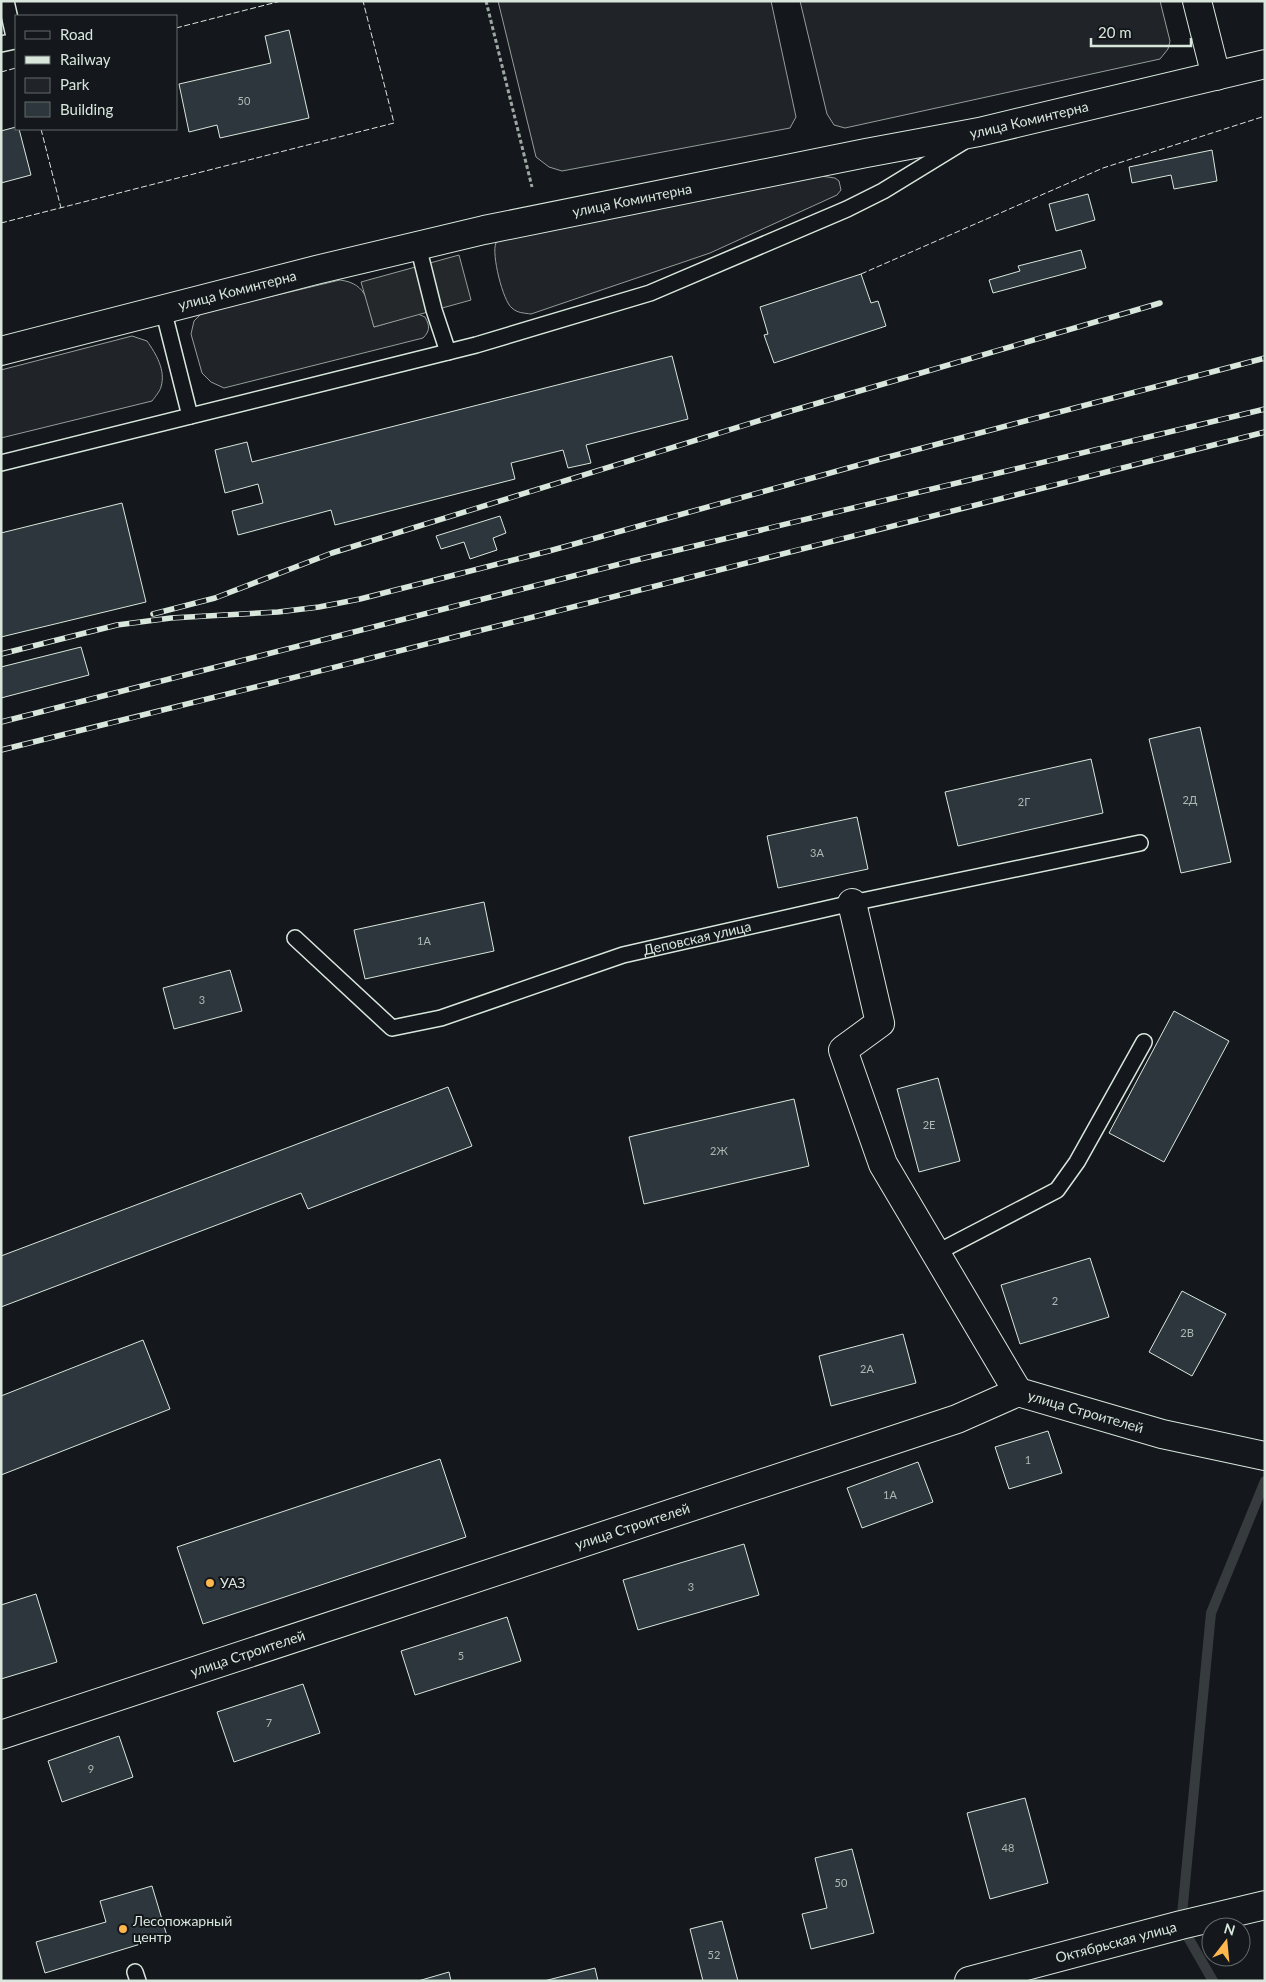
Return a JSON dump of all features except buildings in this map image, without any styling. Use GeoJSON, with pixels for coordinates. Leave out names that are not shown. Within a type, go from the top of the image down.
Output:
{"type":"FeatureCollection","features":[{"type":"Feature","properties":{"kind":"street"},"geometry":{"type":"LineString","coordinates":[[1197,1],[1216,76]]}},
{"type":"Feature","properties":{"kind":"street","name":"улица Коминтерна"},"geometry":{"type":"LineString","coordinates":[[1,351],[418,246],[543,218],[979,132],[1265,64]]}},
{"type":"Feature","properties":{"kind":"street"},"geometry":{"type":"LineString","coordinates":[[852,903],[880,1023],[843,1050],[883,1164],[1018,1392]]}},
{"type":"Feature","properties":{"kind":"street","name":"улица Строителей"},"geometry":{"type":"LineString","coordinates":[[1,1735],[957,1419],[1018,1392],[1162,1434],[1262,1456]]}},
{"type":"Feature","properties":{"kind":"street","name":"Октябрьская улица"},"geometry":{"type":"LineString","coordinates":[[969,1981],[1181,1925],[1265,1905]]}},
{"type":"Feature","properties":{"kind":"lane"},"geometry":{"type":"LineString","coordinates":[[1,44],[15,41],[6,1]]}},
{"type":"Feature","properties":{"kind":"lane"},"geometry":{"type":"LineString","coordinates":[[1,463],[448,352],[650,293],[847,209],[883,191],[979,132]]}},
{"type":"Feature","properties":{"kind":"lane"},"geometry":{"type":"LineString","coordinates":[[418,246],[434,310],[448,352]]}},
{"type":"Feature","properties":{"kind":"lane"},"geometry":{"type":"LineString","coordinates":[[163,310],[190,416]]}},
{"type":"Feature","properties":{"kind":"lane","name":"Деповская улица"},"geometry":{"type":"LineString","coordinates":[[295,938],[392,1028],[441,1018],[623,955],[852,903],[1140,843]]}},
{"type":"Feature","properties":{"kind":"lane"},"geometry":{"type":"LineString","coordinates":[[936,1253],[1057,1190],[1078,1162],[1144,1042]]}},
{"type":"Feature","properties":{"kind":"path"},"geometry":{"type":"LineString","coordinates":[[486,1],[532,187]]}},
{"type":"Feature","properties":{"kind":"green space"},"geometry":{"type":"Polygon","coordinates":[[[498,1],[771,1],[796,117],[790,128],[562,171],[549,167],[536,157],[498,1]]]}},
{"type":"Feature","properties":{"kind":"green space"},"geometry":{"type":"Polygon","coordinates":[[[800,1],[1160,1],[1170,41],[1168,49],[1160,59],[845,128],[834,125],[827,114],[800,1]]]}},
{"type":"Feature","properties":{"kind":"green space"},"geometry":{"type":"Polygon","coordinates":[[[821,176],[835,178],[839,181],[841,190],[837,195],[710,253],[531,314],[514,310],[505,297],[495,257],[496,243],[501,237],[821,176]]]}},
{"type":"Feature","properties":{"kind":"green space"},"geometry":{"type":"Polygon","coordinates":[[[340,280],[350,282],[362,290],[368,303],[374,327],[418,314],[427,320],[427,333],[423,338],[224,388],[211,382],[202,373],[191,334],[194,321],[202,313],[340,280]]]}},
{"type":"Feature","properties":{"kind":"green space"},"geometry":{"type":"Polygon","coordinates":[[[132,336],[147,341],[157,357],[161,368],[161,387],[152,401],[1,438],[1,370],[132,336]]]}},
{"type":"Feature","properties":{"kind":"shaded area"},"geometry":{"type":"Polygon","coordinates":[[[459,255],[471,300],[374,327],[361,282],[459,255]]]}},
{"type":"Feature","properties":{"kind":"waterway"},"geometry":{"type":"LineString","coordinates":[[1213,1981],[1181,1925],[1211,1613],[1265,1481]]}},
{"type":"Feature","properties":{"kind":"railway"},"geometry":{"type":"LineString","coordinates":[[153,614],[215,598],[332,553],[784,413],[1160,303]]}},
{"type":"Feature","properties":{"kind":"railway"},"geometry":{"type":"LineString","coordinates":[[1,654],[117,625],[171,618],[278,612],[360,599],[549,551],[877,460],[1265,358]]}},
{"type":"Feature","properties":{"kind":"railway"},"geometry":{"type":"LineString","coordinates":[[1,722],[632,561],[1265,409]]}},
{"type":"Feature","properties":{"kind":"railway"},"geometry":{"type":"LineString","coordinates":[[1,750],[1265,432]]}},
{"type":"Feature","properties":{"kind":"fence"},"geometry":{"type":"LineString","coordinates":[[178,27],[281,1]]}},
{"type":"Feature","properties":{"kind":"fence"},"geometry":{"type":"LineString","coordinates":[[1,223],[394,123],[363,1]]}},
{"type":"Feature","properties":{"kind":"fence"},"geometry":{"type":"LineString","coordinates":[[1,72],[15,68]]}},
{"type":"Feature","properties":{"kind":"fence"},"geometry":{"type":"LineString","coordinates":[[861,274],[1103,168],[1265,116]]}},
{"type":"Feature","properties":{"kind":"fence"},"geometry":{"type":"LineString","coordinates":[[41,130],[61,208]]}},
{"type":"Feature","properties":{"kind":"place","name":"УАЗ"},"geometry":{"type":"Point","coordinates":[210,1583]}},
{"type":"Feature","properties":{"kind":"place","name":"Лесопожарный центр"},"geometry":{"type":"Point","coordinates":[123,1929]}}]}
